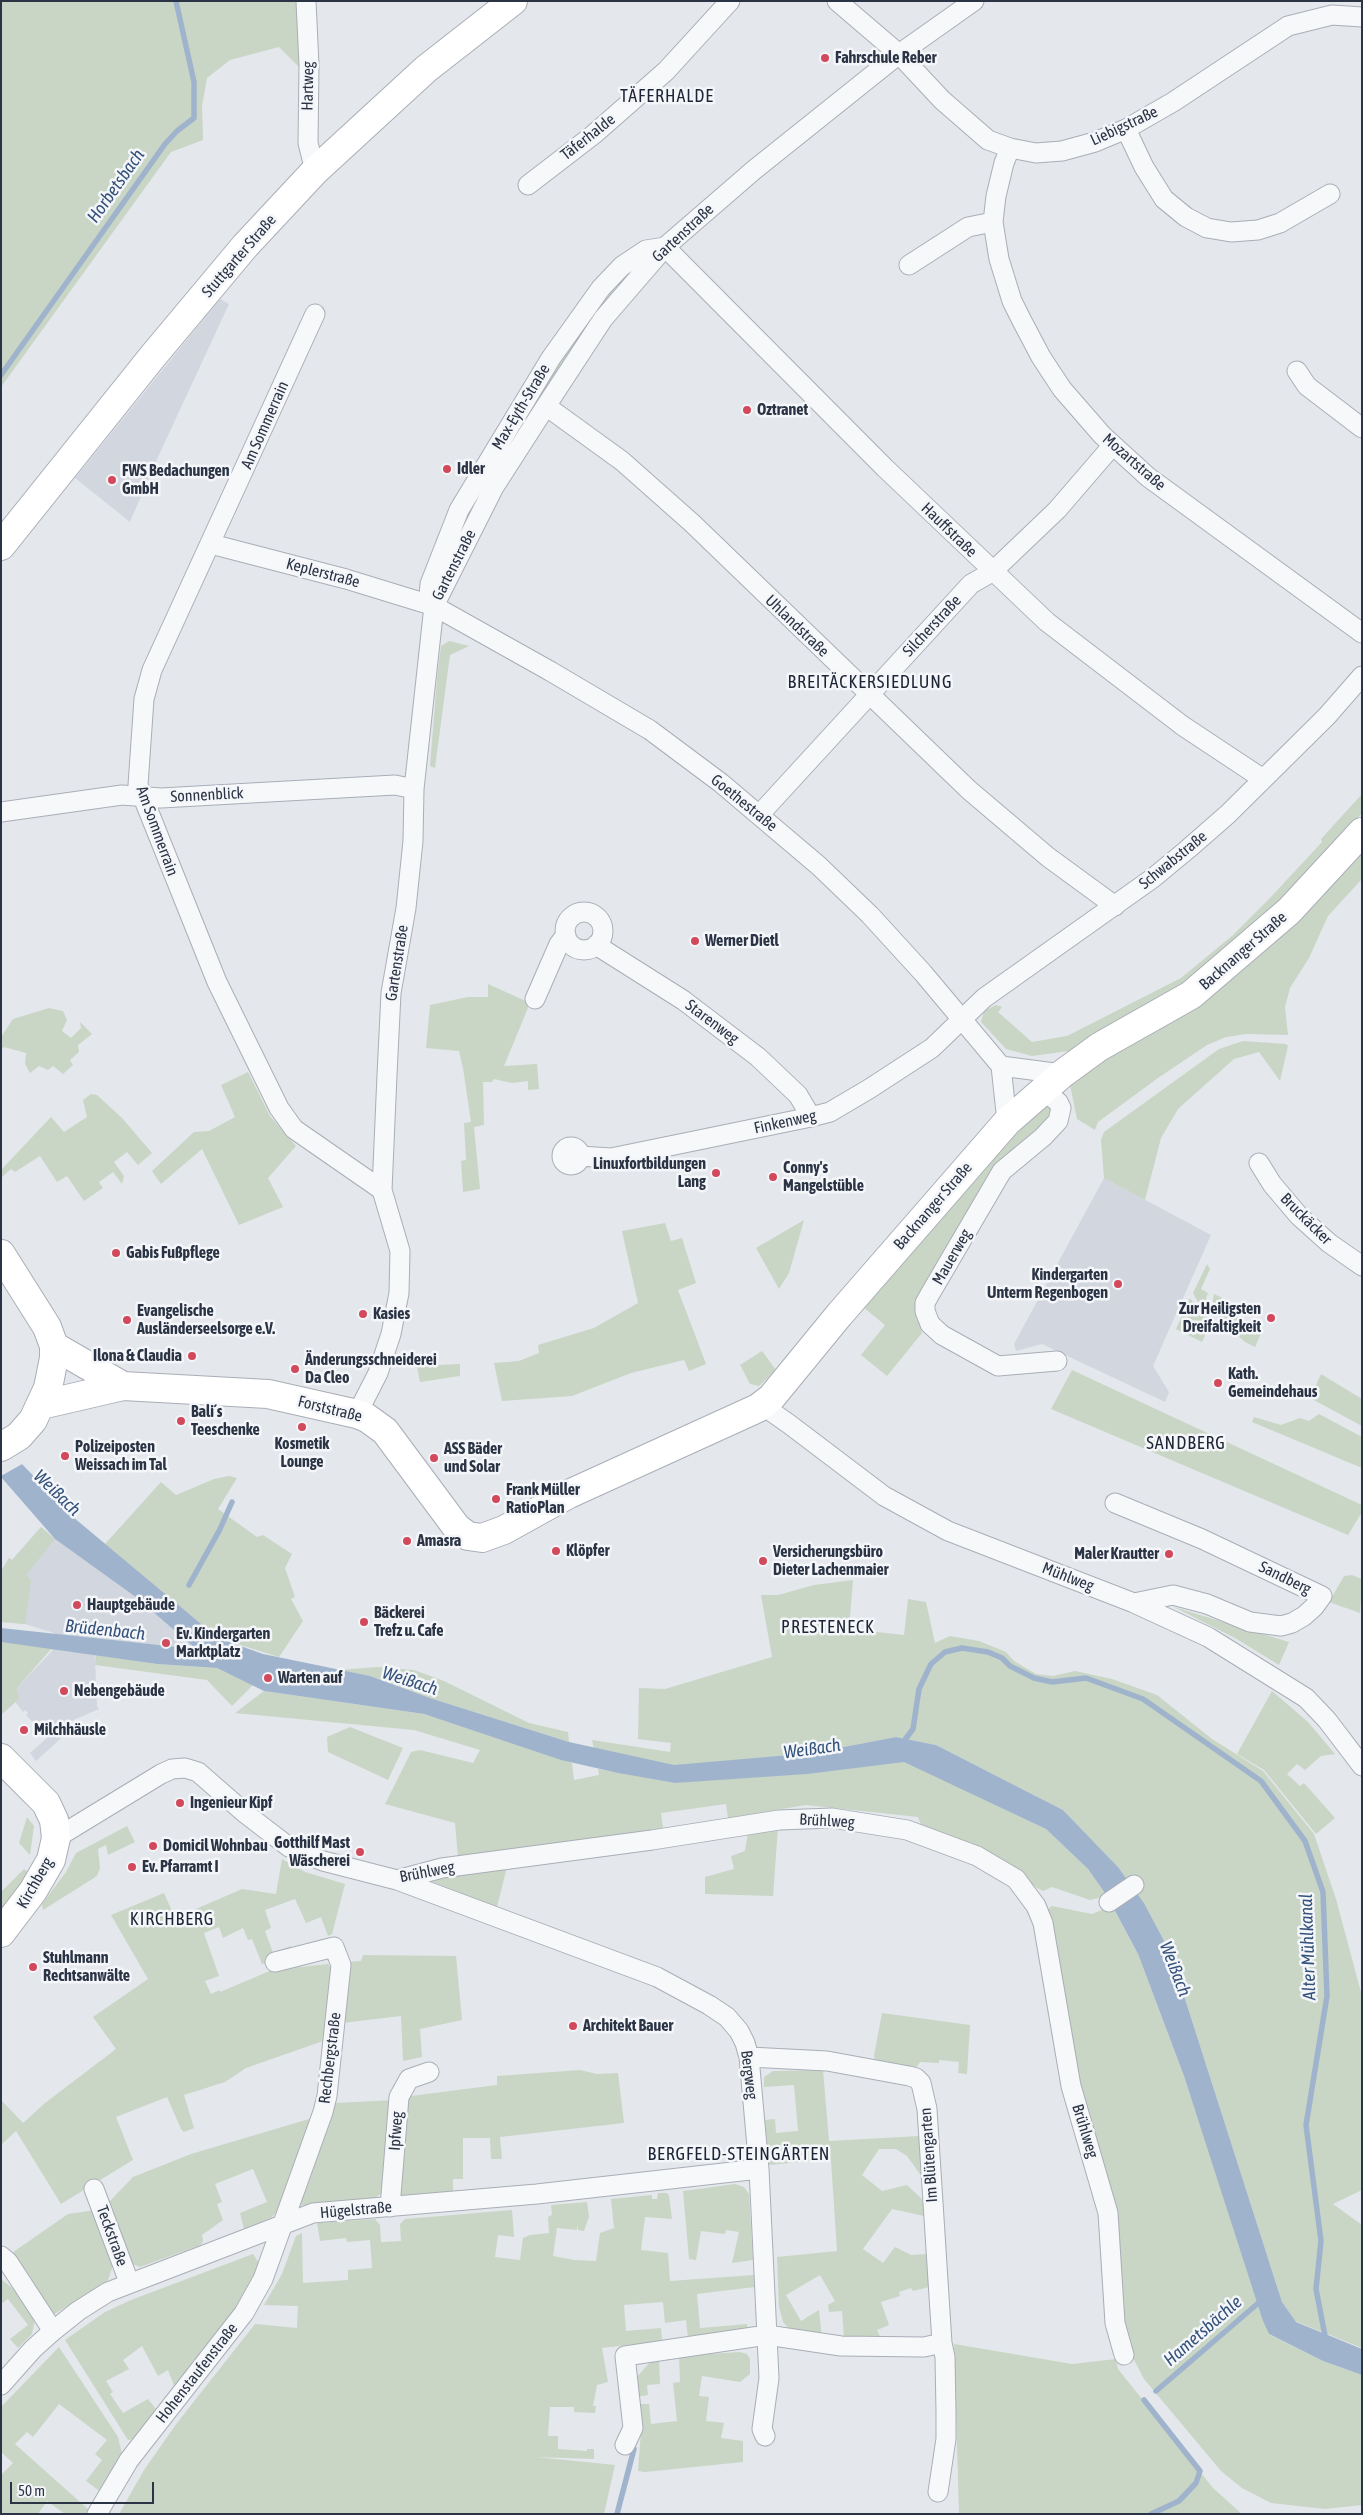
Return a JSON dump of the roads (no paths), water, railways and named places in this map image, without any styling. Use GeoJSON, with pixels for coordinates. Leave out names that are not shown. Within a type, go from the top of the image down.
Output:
{"type":"FeatureCollection","features":[{"type":"Feature","properties":{"kind":"street","name":"Hartweg"},"geometry":{"type":"LineString","coordinates":[[306,1],[309,66],[308,144],[315,171]]}},
{"type":"Feature","properties":{"kind":"street","name":"Stuttgarter Straße"},"geometry":{"type":"LineString","coordinates":[[1,546],[245,246],[315,171],[426,69],[513,1]]}},
{"type":"Feature","properties":{"kind":"street","name":"Täferhalde"},"geometry":{"type":"LineString","coordinates":[[528,185],[593,135],[666,71],[730,1]]}},
{"type":"Feature","properties":{"kind":"street"},"geometry":{"type":"LineString","coordinates":[[837,1],[899,54]]}},
{"type":"Feature","properties":{"kind":"street","name":"Gartenstraße"},"geometry":{"type":"LineString","coordinates":[[358,1414],[378,1374],[392,1328],[399,1293],[400,1251],[382,1190],[391,993],[406,908],[413,841],[414,790],[434,606],[494,487],[603,319],[664,247],[754,170],[899,54],[974,1]]}},
{"type":"Feature","properties":{"kind":"street","name":"Liebigstraße"},"geometry":{"type":"LineString","coordinates":[[899,54],[942,100],[988,140],[1010,148],[1036,153],[1062,151],[1095,142],[1126,129],[1173,102],[1288,26],[1318,9],[1332,14],[1362,17]]}},
{"type":"Feature","properties":{"kind":"street"},"geometry":{"type":"LineString","coordinates":[[1126,129],[1144,167],[1164,199],[1186,217],[1207,228],[1243,232],[1258,230],[1280,223],[1330,194]]}},
{"type":"Feature","properties":{"kind":"street","name":"Mozartstraße"},"geometry":{"type":"LineString","coordinates":[[1010,148],[998,188],[993,222],[999,259],[1008,287],[1033,343],[1072,401],[1113,445],[1148,476],[1362,633]]}},
{"type":"Feature","properties":{"kind":"street"},"geometry":{"type":"LineString","coordinates":[[909,265],[968,227],[993,222]]}},
{"type":"Feature","properties":{"kind":"street","name":"Hauffstraße"},"geometry":{"type":"LineString","coordinates":[[664,247],[992,572],[1046,622],[1129,687],[1263,779]]}},
{"type":"Feature","properties":{"kind":"street","name":"Max-Eyth-Straße"},"geometry":{"type":"LineString","coordinates":[[434,606],[429,596],[430,584],[460,510],[551,358],[601,288],[622,266],[646,250],[664,247]]}},
{"type":"Feature","properties":{"kind":"street","name":"Am Sommerrain"},"geometry":{"type":"LineString","coordinates":[[315,314],[152,670],[146,692],[141,730],[138,785],[217,982],[279,1108],[294,1129],[382,1190]]}},
{"type":"Feature","properties":{"kind":"street"},"geometry":{"type":"LineString","coordinates":[[1297,371],[1307,386],[1362,428]]}},
{"type":"Feature","properties":{"kind":"street","name":"Uhlandstraße"},"geometry":{"type":"LineString","coordinates":[[546,406],[622,461],[692,524],[969,790],[1048,857],[1115,906]]}},
{"type":"Feature","properties":{"kind":"street","name":"Silcherstraße"},"geometry":{"type":"LineString","coordinates":[[759,815],[868,694],[971,584],[992,572],[1057,510],[1113,445]]}},
{"type":"Feature","properties":{"kind":"street","name":"Keplerstraße"},"geometry":{"type":"LineString","coordinates":[[211,544],[346,579],[434,606]]}},
{"type":"Feature","properties":{"kind":"street","name":"Goethestraße"},"geometry":{"type":"LineString","coordinates":[[434,606],[650,730],[721,782],[819,866],[870,915],[962,1018],[1001,1066]]}},
{"type":"Feature","properties":{"kind":"street","name":"Schwabstraße"},"geometry":{"type":"LineString","coordinates":[[962,1018],[984,998],[1153,878],[1228,814],[1343,700],[1362,676]]}},
{"type":"Feature","properties":{"kind":"street","name":"Sonnenblick"},"geometry":{"type":"LineString","coordinates":[[1,812],[122,796],[161,798],[395,785],[414,790]]}},
{"type":"Feature","properties":{"kind":"street","name":"Backnanger Straße"},"geometry":{"type":"LineString","coordinates":[[482,1538],[504,1530],[568,1494],[758,1408],[771,1398],[839,1315],[1007,1122],[1052,1082],[1099,1047],[1198,990],[1289,911],[1362,832]]}},
{"type":"Feature","properties":{"kind":"street"},"geometry":{"type":"LineString","coordinates":[[534,999],[560,944],[566,936],[567,923],[570,918],[580,912],[587,912],[597,918],[602,928],[600,940],[591,949],[578,949],[572,946],[566,936]]}},
{"type":"Feature","properties":{"kind":"street","name":"Starenweg"},"geometry":{"type":"LineString","coordinates":[[596,945],[682,1000],[758,1057],[798,1095],[811,1117]]}},
{"type":"Feature","properties":{"kind":"street","name":"Finkenweg"},"geometry":{"type":"LineString","coordinates":[[580,1156],[611,1158],[830,1112],[932,1048],[953,1030],[962,1018]]}},
{"type":"Feature","properties":{"kind":"street"},"geometry":{"type":"LineString","coordinates":[[1007,1122],[1001,1066],[1052,1082]]}},
{"type":"Feature","properties":{"kind":"street","name":"Mauerweg"},"geometry":{"type":"LineString","coordinates":[[1052,1082],[1061,1108],[1058,1121],[1043,1137],[1002,1171],[925,1303],[925,1311],[930,1324],[942,1335],[998,1366],[1057,1361]]}},
{"type":"Feature","properties":{"kind":"street","name":"Bruckäcker"},"geometry":{"type":"LineString","coordinates":[[1259,1163],[1272,1184],[1299,1216],[1329,1243],[1362,1266]]}},
{"type":"Feature","properties":{"kind":"street"},"geometry":{"type":"LineString","coordinates":[[1,1254],[51,1336],[124,1386]]}},
{"type":"Feature","properties":{"kind":"street"},"geometry":{"type":"LineString","coordinates":[[10,1441],[33,1420],[41,1405],[54,1370],[51,1336]]}},
{"type":"Feature","properties":{"kind":"street"},"geometry":{"type":"LineString","coordinates":[[41,1405],[124,1386]]}},
{"type":"Feature","properties":{"kind":"street","name":"Forststraße"},"geometry":{"type":"LineString","coordinates":[[124,1386],[268,1394],[358,1414],[385,1431],[457,1528],[468,1536],[482,1538]]}},
{"type":"Feature","properties":{"kind":"street","name":"Mühlweg"},"geometry":{"type":"LineString","coordinates":[[758,1408],[769,1410],[884,1496],[939,1527],[1134,1603],[1208,1637],[1306,1698],[1327,1720],[1362,1766]]}},
{"type":"Feature","properties":{"kind":"street","name":"Sandberg"},"geometry":{"type":"LineString","coordinates":[[1115,1503],[1202,1539],[1322,1596],[1304,1616],[1292,1623],[1281,1626],[1250,1622],[1207,1604],[1173,1595],[1134,1603]]}},
{"type":"Feature","properties":{"kind":"street","name":"Kirchberg"},"geometry":{"type":"LineString","coordinates":[[1,1758],[40,1794],[54,1820],[56,1838],[50,1860],[33,1891],[1,1933]]}},
{"type":"Feature","properties":{"kind":"street","name":"Brühlweg"},"geometry":{"type":"LineString","coordinates":[[56,1838],[144,1784],[172,1769],[184,1768],[198,1772],[288,1848],[323,1861],[397,1880],[442,1868],[652,1840],[729,1826],[779,1820],[832,1818],[920,1833],[977,1856],[1016,1879],[1036,1906],[1043,1923],[1071,2086],[1108,2214],[1115,2323],[1124,2355]]}},
{"type":"Feature","properties":{"kind":"street","name":"Bergweg"},"geometry":{"type":"LineString","coordinates":[[397,1880],[629,1966],[684,1990],[726,2017],[739,2031],[749,2057],[759,2169],[769,2378],[762,2428],[766,2436]]}},
{"type":"Feature","properties":{"kind":"street"},"geometry":{"type":"LineString","coordinates":[[1109,1902],[1134,1885]]}},
{"type":"Feature","properties":{"kind":"street","name":"Rechbergstraße"},"geometry":{"type":"LineString","coordinates":[[274,1962],[334,1947],[341,1965],[327,2096],[284,2225]]}},
{"type":"Feature","properties":{"kind":"street","name":"Im Blütengarten"},"geometry":{"type":"LineString","coordinates":[[749,2057],[827,2060],[909,2076],[916,2078],[921,2084],[927,2109],[942,2343],[945,2357],[946,2439],[938,2492]]}},
{"type":"Feature","properties":{"kind":"street","name":"Ipfweg"},"geometry":{"type":"LineString","coordinates":[[390,2207],[398,2097],[409,2079],[429,2072]]}},
{"type":"Feature","properties":{"kind":"street","name":"Hügelstraße"},"geometry":{"type":"LineString","coordinates":[[1,2384],[33,2349],[88,2304],[130,2282],[313,2213],[537,2194],[759,2169]]}},
{"type":"Feature","properties":{"kind":"street","name":"Teckstraße"},"geometry":{"type":"LineString","coordinates":[[94,2189],[130,2282]]}},
{"type":"Feature","properties":{"kind":"street","name":"Hohenstaufenstraße"},"geometry":{"type":"LineString","coordinates":[[97,2514],[129,2460],[244,2313],[264,2279],[284,2225]]}},
{"type":"Feature","properties":{"kind":"street"},"geometry":{"type":"LineString","coordinates":[[1,2256],[8,2262],[53,2331]]}},
{"type":"Feature","properties":{"kind":"street"},"geometry":{"type":"LineString","coordinates":[[629,2437],[625,2356],[767,2336],[841,2346],[924,2346],[942,2343]]}},
{"type":"Feature","properties":{"kind":"water","name":"Weißach"},"geometry":{"type":"Polygon","coordinates":[[[1,1426],[22,1464],[73,1517],[218,1638],[263,1654],[370,1676],[430,1698],[569,1742],[674,1765],[812,1753],[896,1737],[936,1745],[1063,1810],[1118,1867],[1144,1903],[1170,1952],[1282,2302],[1296,2322],[1362,2349],[1362,2375],[1323,2361],[1269,2334],[1263,2321],[1184,2076],[1138,1954],[1107,1896],[1088,1869],[1046,1829],[904,1762],[807,1774],[675,1783],[561,1760],[424,1714],[264,1691],[217,1668],[157,1664],[1,1642],[1,1628],[196,1649],[137,1598],[55,1539],[1,1477],[1,1426]]]}},
{"type":"Feature","properties":{"kind":"waterway","name":"Horbetsbach"},"geometry":{"type":"LineString","coordinates":[[1,375],[165,144],[177,131],[194,118],[194,82],[176,1]]}},
{"type":"Feature","properties":{"kind":"waterway"},"geometry":{"type":"LineString","coordinates":[[220,1529],[232,1502]]}},
{"type":"Feature","properties":{"kind":"waterway"},"geometry":{"type":"LineString","coordinates":[[189,1585],[219,1531]]}},
{"type":"Feature","properties":{"kind":"waterway","name":"Alter Mühlkanal"},"geometry":{"type":"LineString","coordinates":[[901,1745],[913,1729],[919,1689],[931,1664],[945,1652],[962,1648],[988,1652],[1002,1658],[1010,1666],[1034,1678],[1052,1682],[1086,1678],[1143,1699],[1261,1781],[1305,1841],[1323,1892],[1327,1996],[1306,2125],[1321,2241],[1316,2289],[1326,2341]]}},
{"type":"Feature","properties":{"kind":"waterway","name":"Hametsbächle"},"geometry":{"type":"LineString","coordinates":[[1156,2391],[1263,2299]]}},
{"type":"Feature","properties":{"kind":"waterway","name":"Hametsbächle"},"geometry":{"type":"LineString","coordinates":[[1144,2400],[1200,2471],[1196,2483],[1179,2501],[1151,2514]]}},
{"type":"Feature","properties":{"kind":"waterway"},"geometry":{"type":"LineString","coordinates":[[617,2514],[634,2449]]}},
{"type":"Feature","properties":{"kind":"place","name":"Fahrschule Reber"},"geometry":{"type":"Point","coordinates":[825,58]}},
{"type":"Feature","properties":{"kind":"place","name":"Oztranet"},"geometry":{"type":"Point","coordinates":[747,410]}},
{"type":"Feature","properties":{"kind":"place","name":"Idler"},"geometry":{"type":"Point","coordinates":[447,469]}},
{"type":"Feature","properties":{"kind":"place","name":"FWS Bedachungen GmbH"},"geometry":{"type":"Point","coordinates":[112,480]}},
{"type":"Feature","properties":{"kind":"place","name":"Werner Dietl"},"geometry":{"type":"Point","coordinates":[695,941]}},
{"type":"Feature","properties":{"kind":"place","name":"Linuxfortbildungen Lang"},"geometry":{"type":"Point","coordinates":[716,1173]}},
{"type":"Feature","properties":{"kind":"place","name":"Conny's Mangelstüble"},"geometry":{"type":"Point","coordinates":[773,1177]}},
{"type":"Feature","properties":{"kind":"place","name":"Gabis Fußpflege"},"geometry":{"type":"Point","coordinates":[116,1253]}},
{"type":"Feature","properties":{"kind":"place","name":"Kindergarten Unterm Regenbogen"},"geometry":{"type":"Point","coordinates":[1118,1284]}},
{"type":"Feature","properties":{"kind":"place","name":"Kasies"},"geometry":{"type":"Point","coordinates":[363,1314]}},
{"type":"Feature","properties":{"kind":"place","name":"Zur Heiligsten Dreifaltigkeit"},"geometry":{"type":"Point","coordinates":[1271,1318]}},
{"type":"Feature","properties":{"kind":"place","name":"Evangelische Ausländerseelsorge e.V."},"geometry":{"type":"Point","coordinates":[127,1320]}},
{"type":"Feature","properties":{"kind":"place","name":"Ilona & Claudia"},"geometry":{"type":"Point","coordinates":[192,1356]}},
{"type":"Feature","properties":{"kind":"place","name":"Änderungsschneiderei Da Cleo"},"geometry":{"type":"Point","coordinates":[295,1369]}},
{"type":"Feature","properties":{"kind":"place","name":"Kath. Gemeindehaus"},"geometry":{"type":"Point","coordinates":[1218,1383]}},
{"type":"Feature","properties":{"kind":"place","name":"Bali´s Teeschenke"},"geometry":{"type":"Point","coordinates":[181,1421]}},
{"type":"Feature","properties":{"kind":"place","name":"Kosmetik Lounge"},"geometry":{"type":"Point","coordinates":[302,1427]}},
{"type":"Feature","properties":{"kind":"place","name":"Polizeiposten Weissach im Tal"},"geometry":{"type":"Point","coordinates":[65,1456]}},
{"type":"Feature","properties":{"kind":"place","name":"ASS Bäder und Solar"},"geometry":{"type":"Point","coordinates":[434,1458]}},
{"type":"Feature","properties":{"kind":"place","name":"Frank Müller RatioPlan"},"geometry":{"type":"Point","coordinates":[496,1499]}},
{"type":"Feature","properties":{"kind":"place","name":"Amasra"},"geometry":{"type":"Point","coordinates":[407,1541]}},
{"type":"Feature","properties":{"kind":"place","name":"Klöpfer"},"geometry":{"type":"Point","coordinates":[556,1551]}},
{"type":"Feature","properties":{"kind":"place","name":"Maler Krautter"},"geometry":{"type":"Point","coordinates":[1169,1554]}},
{"type":"Feature","properties":{"kind":"place","name":"Versicherungsbüro Dieter Lachenmaier"},"geometry":{"type":"Point","coordinates":[763,1561]}},
{"type":"Feature","properties":{"kind":"place","name":"Hauptgebäude"},"geometry":{"type":"Point","coordinates":[77,1605]}},
{"type":"Feature","properties":{"kind":"place","name":"Bäckerei Trefz u. Cafe"},"geometry":{"type":"Point","coordinates":[364,1622]}},
{"type":"Feature","properties":{"kind":"place","name":"Ev. Kindergarten Marktplatz"},"geometry":{"type":"Point","coordinates":[166,1643]}},
{"type":"Feature","properties":{"kind":"place","name":"Warten auf"},"geometry":{"type":"Point","coordinates":[268,1678]}},
{"type":"Feature","properties":{"kind":"place","name":"Nebengebäude"},"geometry":{"type":"Point","coordinates":[64,1691]}},
{"type":"Feature","properties":{"kind":"place","name":"Milchhäusle"},"geometry":{"type":"Point","coordinates":[24,1730]}},
{"type":"Feature","properties":{"kind":"place","name":"Ingenieur Kipf"},"geometry":{"type":"Point","coordinates":[180,1803]}},
{"type":"Feature","properties":{"kind":"place","name":"Domicil Wohnbau"},"geometry":{"type":"Point","coordinates":[153,1846]}},
{"type":"Feature","properties":{"kind":"place","name":"Gotthilf Mast Wäscherei"},"geometry":{"type":"Point","coordinates":[360,1852]}},
{"type":"Feature","properties":{"kind":"place","name":"Ev. Pfarramt I"},"geometry":{"type":"Point","coordinates":[132,1867]}},
{"type":"Feature","properties":{"kind":"place","name":"Stuhlmann Rechtsanwälte"},"geometry":{"type":"Point","coordinates":[33,1967]}},
{"type":"Feature","properties":{"kind":"place","name":"Architekt Bauer"},"geometry":{"type":"Point","coordinates":[573,2026]}},
{"type":"Feature","properties":{"kind":"district","name":"TÄFERHALDE"},"geometry":{"type":"Point","coordinates":[667,96]}},
{"type":"Feature","properties":{"kind":"district","name":"BREITÄCKERSIEDLUNG"},"geometry":{"type":"Point","coordinates":[870,682]}},
{"type":"Feature","properties":{"kind":"district","name":"SANDBERG"},"geometry":{"type":"Point","coordinates":[1186,1443]}},
{"type":"Feature","properties":{"kind":"district","name":"PRESTENECK"},"geometry":{"type":"Point","coordinates":[828,1627]}},
{"type":"Feature","properties":{"kind":"district","name":"KIRCHBERG"},"geometry":{"type":"Point","coordinates":[172,1919]}},
{"type":"Feature","properties":{"kind":"district","name":"BERGFELD-STEINGÄRTEN"},"geometry":{"type":"Point","coordinates":[739,2154]}},
{"type":"Feature","properties":{"kind":"water label","name":"Brüdenbach"},"geometry":{"type":"Point","coordinates":[105,1630]}}]}
